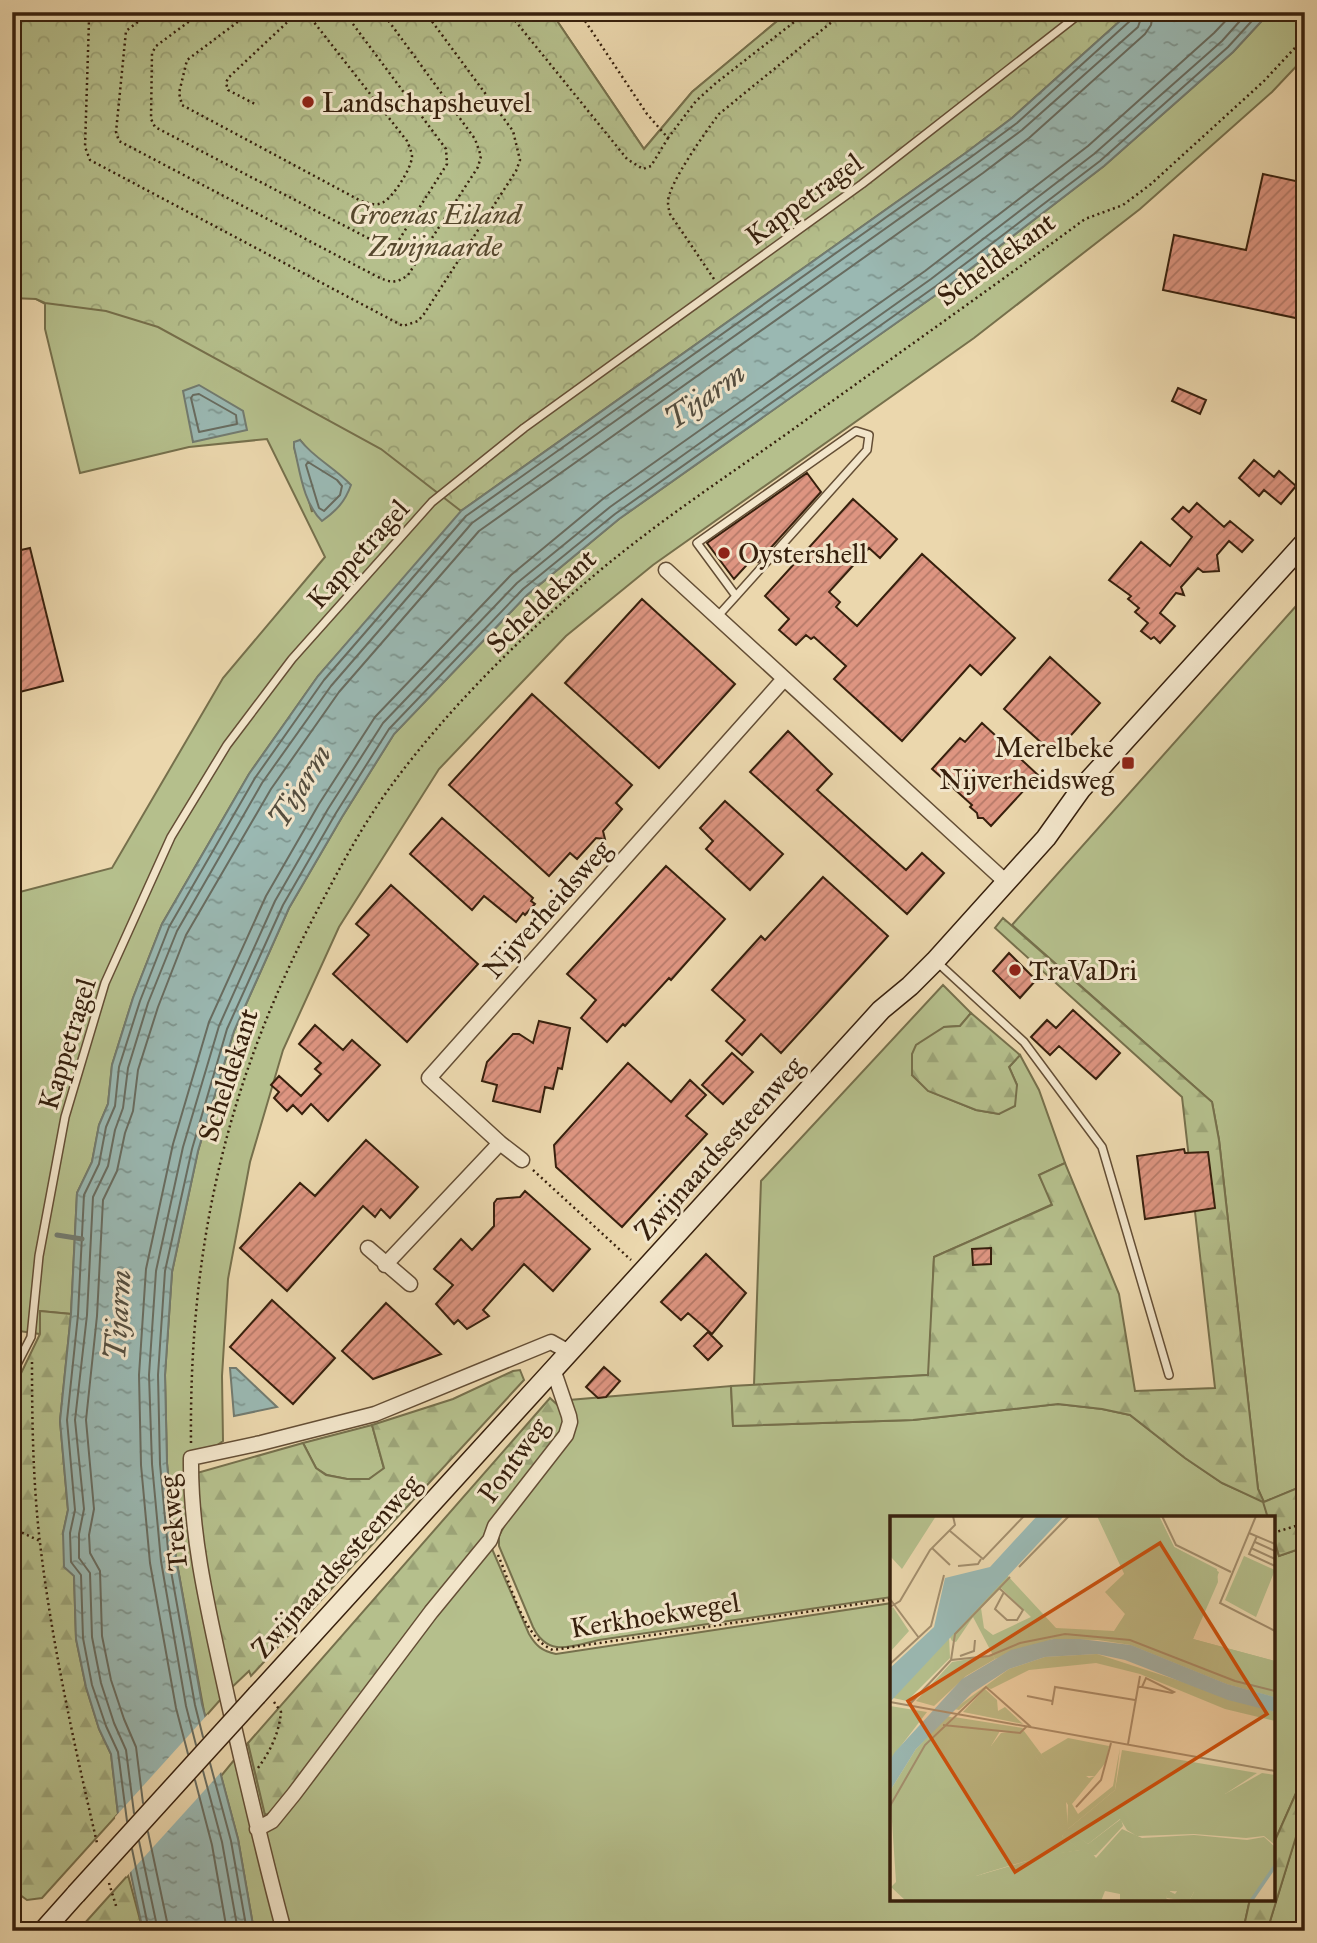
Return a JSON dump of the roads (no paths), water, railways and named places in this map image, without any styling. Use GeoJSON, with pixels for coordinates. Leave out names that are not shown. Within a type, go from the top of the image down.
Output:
{"type":"FeatureCollection","features":[{"type":"Feature","properties":{"kind":"main road","name":"Zwijnaardsesteenweg"},"geometry":{"type":"LineString","coordinates":[[43,1931],[881,1010],[935,961],[1045,838],[1081,789],[1305,542]]}},
{"type":"Feature","properties":{"kind":"street"},"geometry":{"type":"LineString","coordinates":[[666,570],[1006,881]]}},
{"type":"Feature","properties":{"kind":"street","name":"Nijverheidsweg"},"geometry":{"type":"LineString","coordinates":[[522,1160],[429,1078],[784,679]]}},
{"type":"Feature","properties":{"kind":"street"},"geometry":{"type":"LineString","coordinates":[[385,1265],[500,1143]]}},
{"type":"Feature","properties":{"kind":"street"},"geometry":{"type":"LineString","coordinates":[[368,1248],[410,1284]]}},
{"type":"Feature","properties":{"kind":"street","name":"Trekweg"},"geometry":{"type":"LineString","coordinates":[[284,1931],[257,1829],[211,1621],[192,1505],[191,1458],[375,1414],[551,1342],[569,1352]]}},
{"type":"Feature","properties":{"kind":"street","name":"Pontweg"},"geometry":{"type":"LineString","coordinates":[[257,1829],[272,1821],[295,1794],[431,1612],[490,1540],[495,1526],[566,1434],[569,1416],[553,1369]]}},
{"type":"Feature","properties":{"kind":"lane","name":"Kappetragel"},"geometry":{"type":"LineString","coordinates":[[12,1374],[31,1338],[39,1256],[65,1117],[105,983],[172,837],[227,745],[292,659],[432,502],[524,428],[862,184],[1082,12]]}},
{"type":"Feature","properties":{"kind":"lane"},"geometry":{"type":"LineString","coordinates":[[717,617],[736,596],[867,450],[869,435],[856,431],[697,543],[736,596]]}},
{"type":"Feature","properties":{"kind":"lane"},"geometry":{"type":"LineString","coordinates":[[935,961],[1024,1042],[1102,1147],[1169,1375]]}},
{"type":"Feature","properties":{"kind":"water","name":"Tijarm"},"geometry":{"type":"Polygon","coordinates":[[[1130,12],[1270,12],[1233,52],[1104,166],[940,292],[619,519],[527,595],[394,734],[289,908],[234,1031],[198,1151],[172,1272],[165,1375],[167,1463],[176,1558],[202,1704],[238,1839],[254,1931],[143,1931],[118,1814],[111,1754],[99,1729],[86,1687],[76,1639],[74,1576],[64,1567],[63,1533],[68,1510],[60,1421],[71,1314],[77,1193],[92,1162],[99,1125],[108,1104],[112,1065],[133,998],[162,924],[249,774],[318,676],[461,511],[967,152],[1012,118],[1130,12]]]}},
{"type":"Feature","properties":{"kind":"water"},"geometry":{"type":"Polygon","coordinates":[[[199,385],[243,411],[247,430],[193,442],[183,391],[199,385]]]}},
{"type":"Feature","properties":{"kind":"water"},"geometry":{"type":"Polygon","coordinates":[[[300,440],[351,485],[340,506],[322,521],[310,505],[303,486],[294,447],[294,442],[300,440]]]}},
{"type":"Feature","properties":{"kind":"water"},"geometry":{"type":"Polygon","coordinates":[[[230,1368],[236,1368],[277,1407],[234,1416],[230,1368]]]}},
{"type":"Feature","properties":{"kind":"waterway"},"geometry":{"type":"LineString","coordinates":[[57,1235],[82,1239]]}},
{"type":"Feature","properties":{"kind":"place","name":"Landschapsheuvel"},"geometry":{"type":"Point","coordinates":[308,102]}},
{"type":"Feature","properties":{"kind":"place","name":"Oystershell"},"geometry":{"type":"Point","coordinates":[724,553]}},
{"type":"Feature","properties":{"kind":"place","name":"Merelbeke Nijverheidsweg"},"geometry":{"type":"Point","coordinates":[1128,763]}},
{"type":"Feature","properties":{"kind":"place","name":"TraVaDri"},"geometry":{"type":"Point","coordinates":[1015,970]}},
{"type":"Feature","properties":{"kind":"park label","name":"Groenas Eiland Zwijnaarde"},"geometry":{"type":"Point","coordinates":[435,230]}}]}
